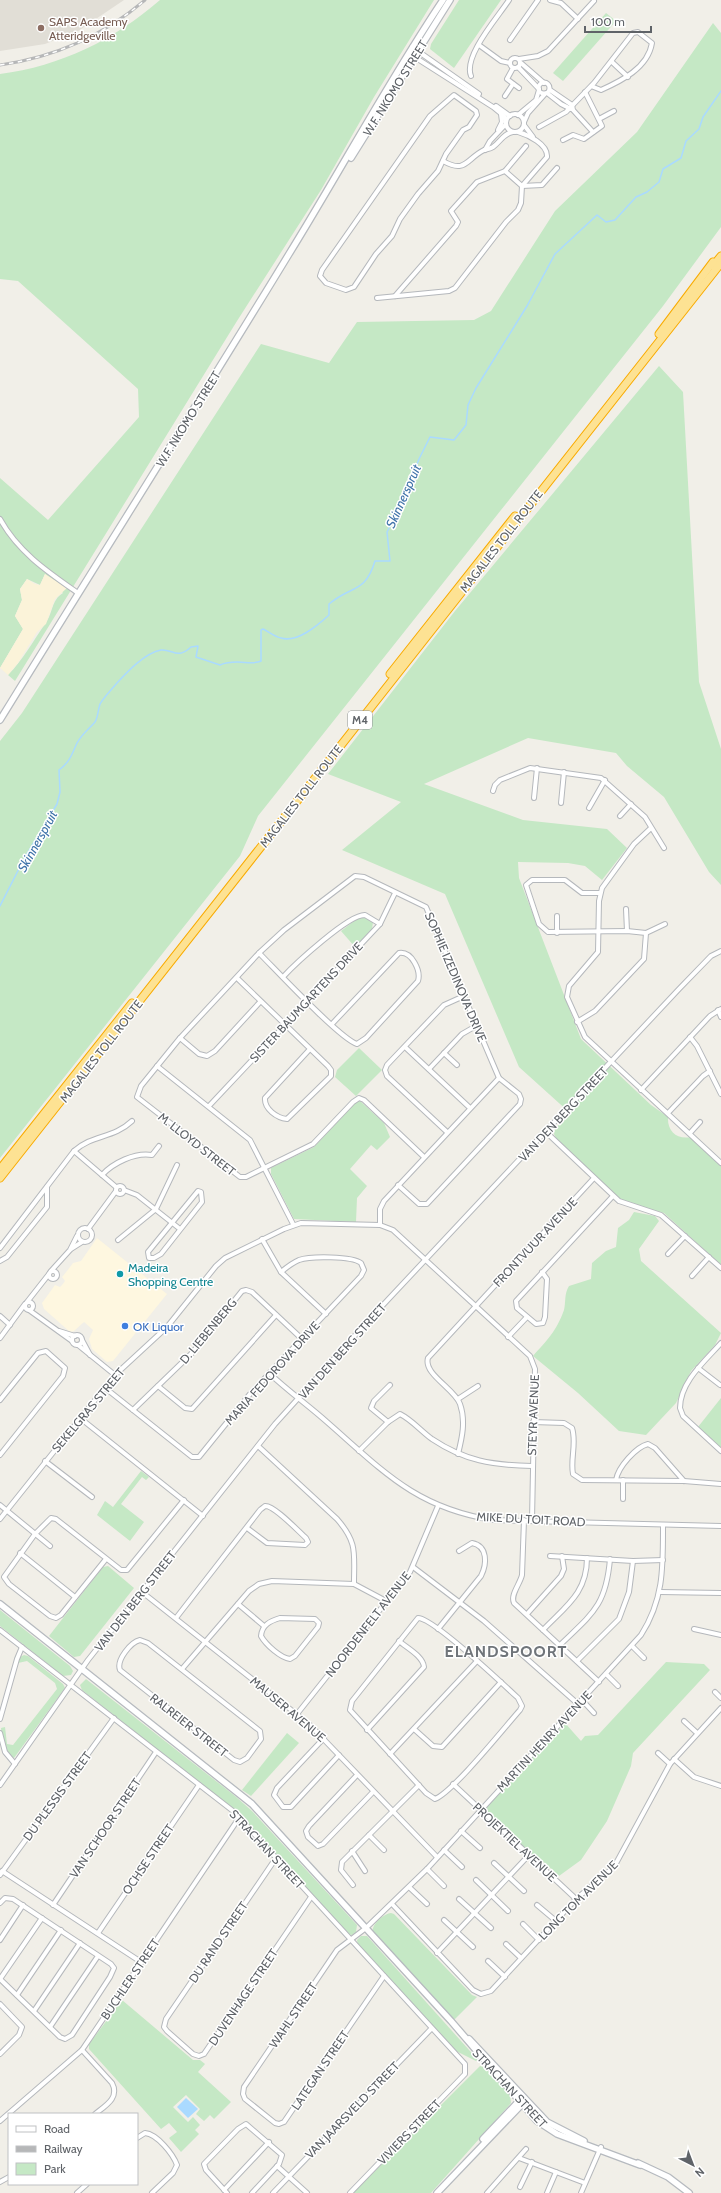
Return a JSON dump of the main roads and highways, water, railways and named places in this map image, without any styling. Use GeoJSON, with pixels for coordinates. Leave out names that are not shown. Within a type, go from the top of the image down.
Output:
{"type":"FeatureCollection","features":[{"type":"Feature","properties":{"kind":"highway"},"geometry":{"type":"LineString","coordinates":[[650,350],[721,252]]}},
{"type":"Feature","properties":{"kind":"highway","name":"MAGALIES TOLL ROUTE"},"geometry":{"type":"LineString","coordinates":[[0,1178],[650,350],[721,256]]}},
{"type":"Feature","properties":{"kind":"highway","name":"MAGALIES TOLL ROUTE"},"geometry":{"type":"LineString","coordinates":[[0,1169],[53,1105],[650,350],[721,263]]}},
{"type":"Feature","properties":{"kind":"highway"},"geometry":{"type":"LineString","coordinates":[[650,350],[721,271]]}},
{"type":"Feature","properties":{"kind":"main road","name":"W.F. NKOMO STREET"},"geometry":{"type":"LineString","coordinates":[[0,720],[339,174],[408,53],[443,0]]}},
{"type":"Feature","properties":{"kind":"main road","name":"W.F. NKOMO STREET"},"geometry":{"type":"LineString","coordinates":[[339,174],[348,164],[450,0]]}},
{"type":"Feature","properties":{"kind":"main road","name":"W.F. NKOMO STREET"},"geometry":{"type":"LineString","coordinates":[[0,716],[35,663]]}},
{"type":"Feature","properties":{"kind":"main road","name":"STRACHAN STREET"},"geometry":{"type":"LineString","coordinates":[[0,1604],[244,1796],[522,2100],[537,2121],[551,2131],[668,2177],[689,2193]]}},
{"type":"Feature","properties":{"kind":"main road"},"geometry":{"type":"LineString","coordinates":[[437,2193],[522,2100]]}},
{"type":"Feature","properties":{"kind":"water"},"geometry":{"type":"Polygon","coordinates":[[[186,2098],[198,2109],[188,2118],[177,2107],[186,2098]]]}},
{"type":"Feature","properties":{"kind":"waterway","name":"Skinnerspruit"},"geometry":{"type":"LineString","coordinates":[[0,906],[24,859],[57,804],[60,792],[59,770],[68,761],[81,737],[95,722],[100,704],[121,678],[137,663],[149,655],[161,650],[182,653],[191,647],[198,646],[196,657],[220,665],[232,662],[253,663],[261,661],[261,630],[263,629],[276,637],[287,639],[300,636],[319,624],[329,615],[329,604],[362,584],[371,572],[375,561],[390,561],[387,532],[399,510],[419,459],[430,437],[454,440],[466,425],[468,405],[476,388],[527,306],[555,254],[597,215],[606,222],[615,220],[636,197],[647,192],[659,182],[663,169],[681,158],[686,141],[699,129],[703,117],[721,91]]}},
{"type":"Feature","properties":{"kind":"railway"},"geometry":{"type":"LineString","coordinates":[[0,65],[40,57],[77,43],[112,24],[145,0]]}},
{"type":"Feature","properties":{"kind":"place","name":"SAPS Academy Atteridgeville"},"geometry":{"type":"Point","coordinates":[41,28]}},
{"type":"Feature","properties":{"kind":"place","name":"Madeira Shopping Centre"},"geometry":{"type":"Point","coordinates":[120,1274]}},
{"type":"Feature","properties":{"kind":"place","name":"OK Liquor"},"geometry":{"type":"Point","coordinates":[125,1326]}},
{"type":"Feature","properties":{"kind":"district","name":"ELANDSPOORT"},"geometry":{"type":"Point","coordinates":[506,1651]}}]}
